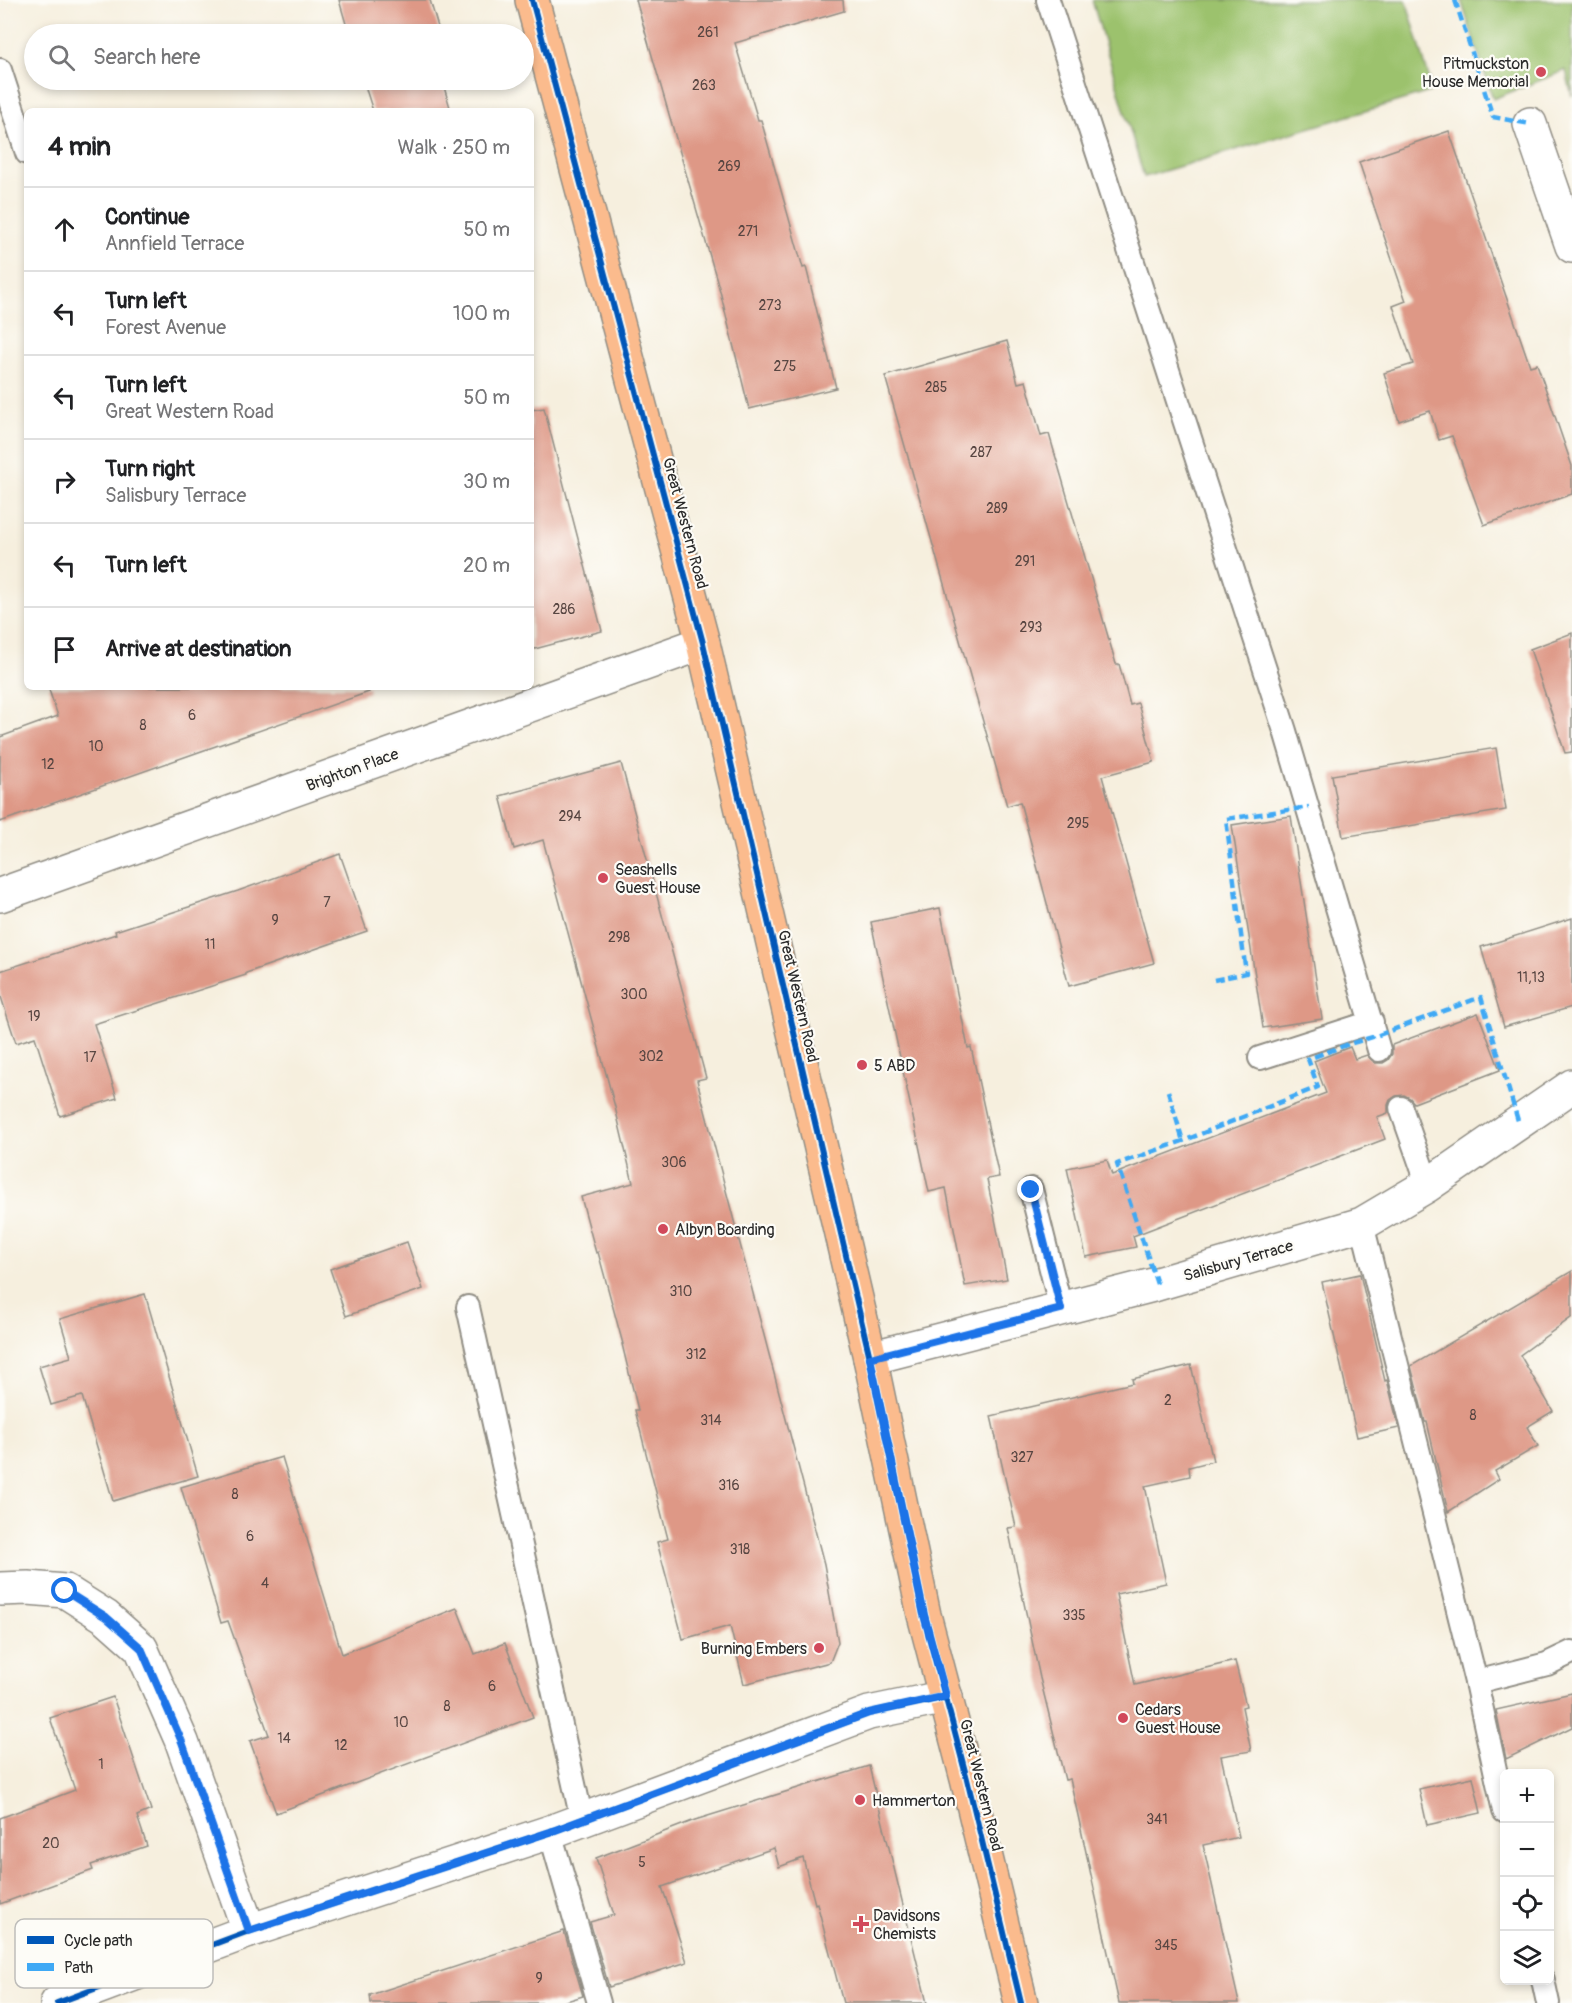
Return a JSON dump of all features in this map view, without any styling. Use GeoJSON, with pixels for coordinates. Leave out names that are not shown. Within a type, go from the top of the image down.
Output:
{"type":"FeatureCollection","features":[{"type":"Feature","properties":{"kind":"main road","name":"Great Western Road"},"geometry":{"type":"LineString","coordinates":[[532,0],[703,643],[870,1358],[924,1615],[1021,2003]]}},
{"type":"Feature","properties":{"kind":"street"},"geometry":{"type":"LineString","coordinates":[[1530,124],[1572,246]]}},
{"type":"Feature","properties":{"kind":"street","name":"Brighton Place"},"geometry":{"type":"LineString","coordinates":[[0,895],[703,643]]}},
{"type":"Feature","properties":{"kind":"street","name":"Salisbury Terrace"},"geometry":{"type":"LineString","coordinates":[[870,1358],[1157,1284],[1362,1224],[1428,1185],[1572,1086]]}},
{"type":"Feature","properties":{"kind":"street"},"geometry":{"type":"LineString","coordinates":[[0,1589],[28,1588],[65,1591],[106,1617],[141,1648],[182,1742],[249,1931]]}},
{"type":"Feature","properties":{"kind":"street"},"geometry":{"type":"LineString","coordinates":[[213,1944],[550,1832],[869,1713],[946,1696]]}},
{"type":"Feature","properties":{"kind":"street"},"geometry":{"type":"LineString","coordinates":[[57,2003],[97,1988]]}},
{"type":"Feature","properties":{"kind":"lane"},"geometry":{"type":"LineString","coordinates":[[1048,0],[1285,731],[1379,1050]]}},
{"type":"Feature","properties":{"kind":"lane"},"geometry":{"type":"LineString","coordinates":[[0,70],[24,144]]}},
{"type":"Feature","properties":{"kind":"lane"},"geometry":{"type":"LineString","coordinates":[[1260,1058],[1372,1023]]}},
{"type":"Feature","properties":{"kind":"lane"},"geometry":{"type":"LineString","coordinates":[[1401,1108],[1428,1185]]}},
{"type":"Feature","properties":{"kind":"lane"},"geometry":{"type":"LineString","coordinates":[[1031,1190],[1061,1309]]}},
{"type":"Feature","properties":{"kind":"lane"},"geometry":{"type":"LineString","coordinates":[[1362,1224],[1476,1682],[1500,1792]]}},
{"type":"Feature","properties":{"kind":"lane"},"geometry":{"type":"LineString","coordinates":[[468,1307],[582,1820]]}},
{"type":"Feature","properties":{"kind":"lane"},"geometry":{"type":"LineString","coordinates":[[1476,1682],[1547,1664],[1572,1652]]}},
{"type":"Feature","properties":{"kind":"lane"},"geometry":{"type":"LineString","coordinates":[[550,1832],[599,2003]]}},
{"type":"Feature","properties":{"kind":"lane"},"geometry":{"type":"LineString","coordinates":[[1544,1985],[1548,2003]]}},
{"type":"Feature","properties":{"kind":"green space"},"geometry":{"type":"Polygon","coordinates":[[[1092,0],[1406,0],[1433,91],[1144,177],[1092,0]]]}},
{"type":"Feature","properties":{"kind":"green space"},"geometry":{"type":"Polygon","coordinates":[[[1461,0],[1572,0],[1572,96],[1566,70],[1493,99],[1461,0]]]}},
{"type":"Feature","properties":{"kind":"building"},"geometry":{"type":"Polygon","coordinates":[[[339,0],[430,0],[437,24],[346,24],[339,0]]]}},
{"type":"Feature","properties":{"kind":"building"},"geometry":{"type":"Polygon","coordinates":[[[636,0],[843,0],[844,11],[735,43],[758,120],[761,120],[803,268],[806,267],[836,388],[749,409],[720,291],[636,0]]]}},
{"type":"Feature","properties":{"kind":"building"},"geometry":{"type":"Polygon","coordinates":[[[366,90],[445,90],[450,108],[372,108],[366,90]]]}},
{"type":"Feature","properties":{"kind":"building"},"geometry":{"type":"Polygon","coordinates":[[[1449,131],[1530,366],[1537,364],[1572,466],[1572,494],[1484,525],[1452,436],[1439,440],[1430,411],[1399,421],[1384,373],[1413,364],[1393,306],[1406,301],[1359,162],[1449,131]]]}},
{"type":"Feature","properties":{"kind":"building"},"geometry":{"type":"Polygon","coordinates":[[[1007,341],[1018,383],[1026,381],[1041,436],[1049,434],[1116,664],[1119,664],[1130,705],[1138,703],[1154,762],[1102,776],[1154,963],[1069,986],[1020,802],[1007,806],[885,376],[1007,341]]]}},
{"type":"Feature","properties":{"kind":"building"},"geometry":{"type":"Polygon","coordinates":[[[544,408],[602,631],[534,649],[534,410],[544,408]]]}},
{"type":"Feature","properties":{"kind":"building"},"geometry":{"type":"Polygon","coordinates":[[[1572,633],[1572,752],[1565,753],[1530,649],[1572,633]]]}},
{"type":"Feature","properties":{"kind":"building"},"geometry":{"type":"Polygon","coordinates":[[[49,690],[369,690],[369,692],[0,822],[0,737],[58,716],[49,690]]]}},
{"type":"Feature","properties":{"kind":"building"},"geometry":{"type":"Polygon","coordinates":[[[1496,748],[1506,810],[1343,837],[1332,775],[1496,748]]]}},
{"type":"Feature","properties":{"kind":"building"},"geometry":{"type":"Polygon","coordinates":[[[621,763],[706,1078],[697,1080],[824,1564],[838,1642],[830,1662],[744,1684],[730,1626],[683,1639],[657,1542],[668,1539],[635,1410],[638,1410],[623,1344],[581,1197],[633,1183],[615,1107],[543,840],[514,849],[500,796],[621,763]]]}},
{"type":"Feature","properties":{"kind":"building"},"geometry":{"type":"Polygon","coordinates":[[[1291,816],[1322,1019],[1263,1028],[1232,825],[1291,816]]]}},
{"type":"Feature","properties":{"kind":"building"},"geometry":{"type":"Polygon","coordinates":[[[340,854],[367,931],[246,973],[246,975],[94,1024],[117,1098],[60,1116],[35,1037],[16,1043],[0,994],[0,971],[116,934],[115,931],[238,891],[340,854]]]}},
{"type":"Feature","properties":{"kind":"building"},"geometry":{"type":"Polygon","coordinates":[[[940,908],[968,1048],[971,1047],[999,1177],[987,1179],[1007,1279],[965,1286],[946,1188],[929,1192],[871,922],[940,908]]]}},
{"type":"Feature","properties":{"kind":"building"},"geometry":{"type":"Polygon","coordinates":[[[1572,918],[1572,1007],[1504,1027],[1481,947],[1572,918]]]}},
{"type":"Feature","properties":{"kind":"building"},"geometry":{"type":"Polygon","coordinates":[[[1478,1013],[1500,1070],[1414,1103],[1404,1095],[1396,1096],[1390,1100],[1388,1113],[1377,1117],[1385,1139],[1133,1236],[1136,1247],[1086,1257],[1067,1168],[1107,1160],[1112,1175],[1326,1093],[1314,1061],[1350,1047],[1355,1059],[1367,1055],[1375,1063],[1383,1063],[1392,1054],[1392,1045],[1478,1013]]]}},
{"type":"Feature","properties":{"kind":"building"},"geometry":{"type":"Polygon","coordinates":[[[407,1242],[423,1289],[346,1316],[330,1269],[407,1242]]]}},
{"type":"Feature","properties":{"kind":"building"},"geometry":{"type":"Polygon","coordinates":[[[1572,1271],[1572,1317],[1520,1355],[1553,1411],[1527,1427],[1538,1446],[1495,1471],[1499,1479],[1448,1512],[1411,1366],[1572,1271]]]}},
{"type":"Feature","properties":{"kind":"building"},"geometry":{"type":"Polygon","coordinates":[[[1360,1274],[1385,1381],[1387,1380],[1399,1428],[1357,1437],[1322,1282],[1360,1274]]]}},
{"type":"Feature","properties":{"kind":"building"},"geometry":{"type":"Polygon","coordinates":[[[145,1294],[198,1476],[113,1501],[82,1396],[51,1405],[39,1366],[71,1357],[60,1319],[145,1294]]]}},
{"type":"Feature","properties":{"kind":"building"},"geometry":{"type":"Polygon","coordinates":[[[1191,1365],[1213,1461],[1189,1467],[1190,1476],[1145,1486],[1166,1583],[1116,1594],[1135,1685],[1235,1661],[1246,1706],[1242,1707],[1251,1751],[1221,1756],[1239,1837],[1203,1845],[1239,2003],[1119,2003],[1070,1779],[1065,1780],[1040,1678],[1008,1528],[1016,1527],[991,1416],[1133,1383],[1132,1379],[1191,1365]]]}},
{"type":"Feature","properties":{"kind":"building"},"geometry":{"type":"Polygon","coordinates":[[[282,1457],[342,1654],[457,1608],[475,1654],[505,1643],[533,1717],[276,1813],[250,1741],[269,1735],[228,1621],[221,1623],[181,1487],[282,1457]]]}},
{"type":"Feature","properties":{"kind":"building"},"geometry":{"type":"Polygon","coordinates":[[[1572,1693],[1572,1727],[1506,1759],[1496,1710],[1572,1693]]]}},
{"type":"Feature","properties":{"kind":"building"},"geometry":{"type":"Polygon","coordinates":[[[113,1697],[151,1810],[137,1816],[147,1846],[91,1865],[93,1870],[0,1904],[0,1818],[75,1790],[50,1718],[113,1697]]]}},
{"type":"Feature","properties":{"kind":"building"},"geometry":{"type":"Polygon","coordinates":[[[869,1766],[927,2003],[843,2003],[803,1858],[779,1867],[774,1848],[662,1887],[687,1962],[609,1987],[590,1922],[614,1915],[596,1858],[695,1820],[869,1766]]]}},
{"type":"Feature","properties":{"kind":"building"},"geometry":{"type":"Polygon","coordinates":[[[1473,1777],[1481,1813],[1427,1825],[1419,1789],[1473,1777]]]}},
{"type":"Feature","properties":{"kind":"building"},"geometry":{"type":"Polygon","coordinates":[[[564,1931],[583,1996],[560,2003],[371,2003],[370,1995],[564,1931]]]}},
{"type":"Feature","properties":{"kind":"marked path"},"geometry":{"type":"LineString","coordinates":[[1455,0],[1493,117],[1530,124]]}},
{"type":"Feature","properties":{"kind":"marked path"},"geometry":{"type":"LineString","coordinates":[[1214,980],[1246,973],[1226,819],[1309,807]]}},
{"type":"Feature","properties":{"kind":"marked path"},"geometry":{"type":"LineString","coordinates":[[1157,1284],[1117,1164],[1183,1141],[1318,1087],[1308,1059],[1481,997],[1519,1124]]}},
{"type":"Feature","properties":{"kind":"marked path"},"geometry":{"type":"LineString","coordinates":[[1168,1091],[1183,1141]]}},
{"type":"Feature","properties":{"kind":"cycle path"},"geometry":{"type":"LineString","coordinates":[[532,0],[703,643],[870,1358],[924,1615],[967,1779],[1021,2003]]}},
{"type":"Feature","properties":{"kind":"cycle path"},"geometry":{"type":"LineString","coordinates":[[213,1944],[550,1832],[869,1713],[946,1697]]}},
{"type":"Feature","properties":{"kind":"cycle path"},"geometry":{"type":"LineString","coordinates":[[57,2003],[97,1988]]}},
{"type":"Feature","properties":{"kind":"place","name":"Pitmuckston House Memorial"},"geometry":{"type":"Point","coordinates":[1541,72]}},
{"type":"Feature","properties":{"kind":"place","name":"Seashells Guest House"},"geometry":{"type":"Point","coordinates":[603,878]}},
{"type":"Feature","properties":{"kind":"place","name":"5 ABD"},"geometry":{"type":"Point","coordinates":[862,1065]}},
{"type":"Feature","properties":{"kind":"place","name":"Albyn Boarding"},"geometry":{"type":"Point","coordinates":[663,1229]}},
{"type":"Feature","properties":{"kind":"place","name":"Burning Embers"},"geometry":{"type":"Point","coordinates":[819,1648]}},
{"type":"Feature","properties":{"kind":"place","name":"Cedars Guest House"},"geometry":{"type":"Point","coordinates":[1123,1718]}},
{"type":"Feature","properties":{"kind":"place","name":"Hammerton"},"geometry":{"type":"Point","coordinates":[860,1800]}},
{"type":"Feature","properties":{"kind":"place","name":"Davidsons Chemists"},"geometry":{"type":"Point","coordinates":[861,1924]}},
{"type":"Feature","properties":{"kind":"route"},"geometry":{"type":"LineString","coordinates":[[65,1591],[106,1617],[141,1648],[182,1742],[249,1931],[550,1832],[869,1713],[946,1696],[924,1615],[870,1358],[1061,1309],[1031,1190]]}}]}
